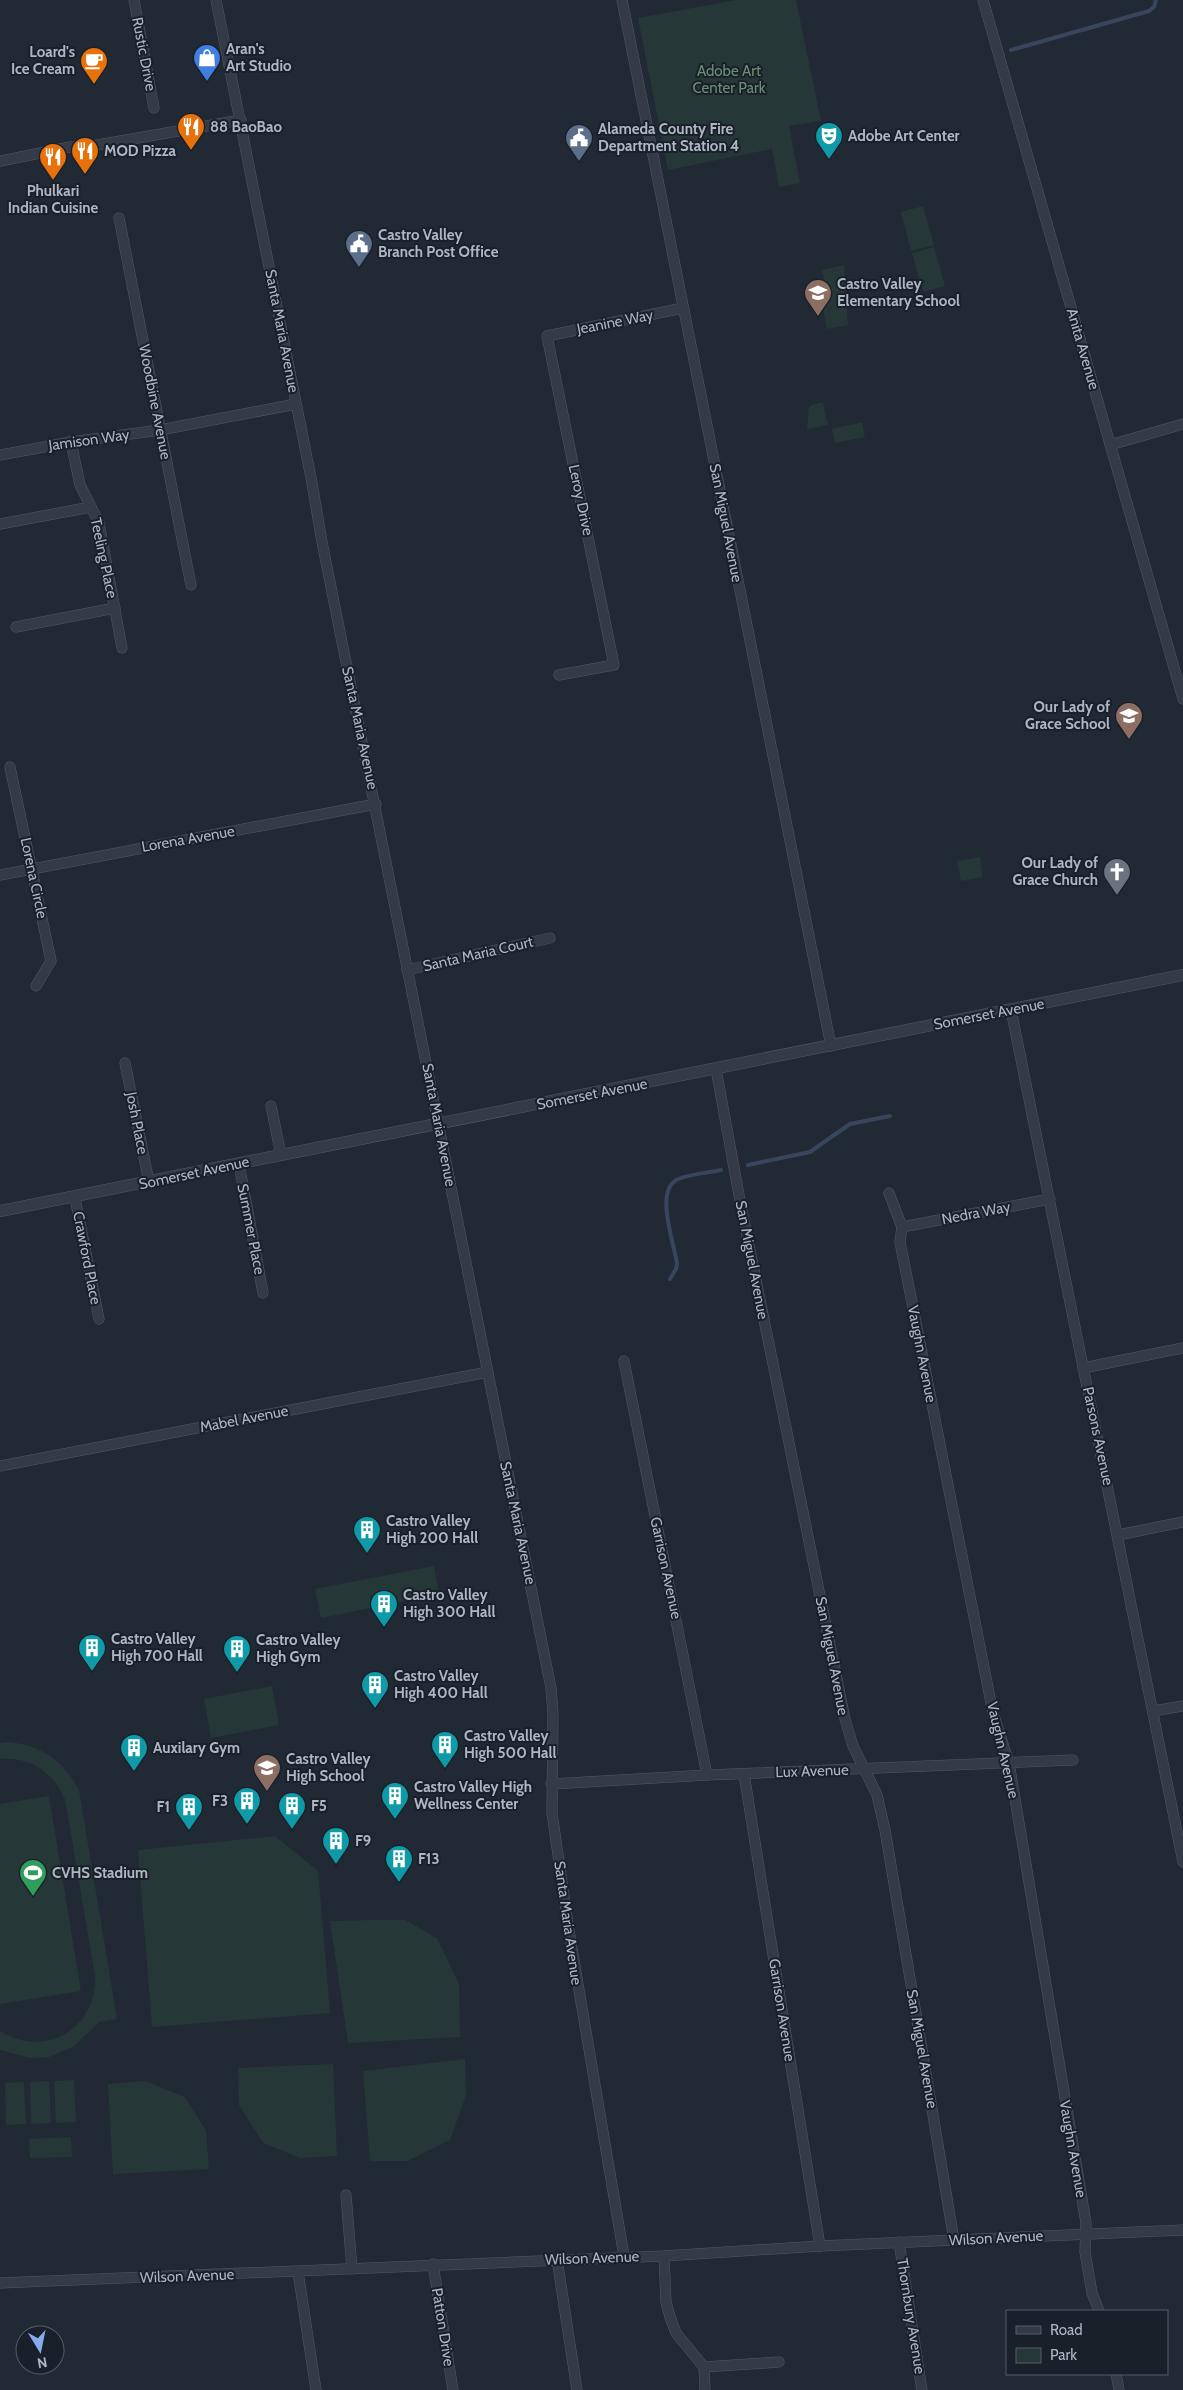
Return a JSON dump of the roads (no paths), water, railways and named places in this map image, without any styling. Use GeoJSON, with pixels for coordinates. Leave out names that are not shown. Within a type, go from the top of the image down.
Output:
{"type":"FeatureCollection","features":[{"type":"Feature","properties":{"kind":"street","name":"Rustic Drive"},"geometry":{"type":"LineString","coordinates":[[134,0],[154,108]]}},
{"type":"Feature","properties":{"kind":"street","name":"Santa Maria Avenue"},"geometry":{"type":"LineString","coordinates":[[216,0],[241,120],[322,542],[376,804],[407,970],[440,1125],[551,1688],[553,1714],[552,1813],[568,1931],[624,2256]]}},
{"type":"Feature","properties":{"kind":"street","name":"San Miguel Avenue"},"geometry":{"type":"LineString","coordinates":[[622,0],[830,1046]]}},
{"type":"Feature","properties":{"kind":"street","name":"Anita Avenue"},"geometry":{"type":"LineString","coordinates":[[983,0],[1183,699]]}},
{"type":"Feature","properties":{"kind":"street"},"geometry":{"type":"LineString","coordinates":[[0,161],[241,120]]}},
{"type":"Feature","properties":{"kind":"street","name":"Woodbine Avenue"},"geometry":{"type":"LineString","coordinates":[[119,218],[191,585]]}},
{"type":"Feature","properties":{"kind":"street","name":"Jeanine Way"},"geometry":{"type":"LineString","coordinates":[[547,336],[683,308]]}},
{"type":"Feature","properties":{"kind":"street","name":"Leroy Drive"},"geometry":{"type":"LineString","coordinates":[[547,336],[614,665],[559,675]]}},
{"type":"Feature","properties":{"kind":"street","name":"Jamison Way"},"geometry":{"type":"LineString","coordinates":[[0,455],[71,442],[160,430],[296,404]]}},
{"type":"Feature","properties":{"kind":"street"},"geometry":{"type":"LineString","coordinates":[[1110,445],[1183,424]]}},
{"type":"Feature","properties":{"kind":"street","name":"Teeling Place"},"geometry":{"type":"LineString","coordinates":[[71,442],[80,485],[99,523],[122,648]]}},
{"type":"Feature","properties":{"kind":"street"},"geometry":{"type":"LineString","coordinates":[[0,524],[91,507]]}},
{"type":"Feature","properties":{"kind":"street"},"geometry":{"type":"LineString","coordinates":[[16,627],[115,608]]}},
{"type":"Feature","properties":{"kind":"street","name":"Lorena Circle"},"geometry":{"type":"LineString","coordinates":[[10,767],[51,961],[36,986]]}},
{"type":"Feature","properties":{"kind":"street","name":"Lorena Avenue"},"geometry":{"type":"LineString","coordinates":[[0,875],[376,804]]}},
{"type":"Feature","properties":{"kind":"street","name":"Santa Maria Court"},"geometry":{"type":"LineString","coordinates":[[407,970],[550,938]]}},
{"type":"Feature","properties":{"kind":"street","name":"Somerset Avenue"},"geometry":{"type":"LineString","coordinates":[[0,1211],[75,1198],[280,1155],[440,1125],[1183,975]]}},
{"type":"Feature","properties":{"kind":"street","name":"Parsons Avenue"},"geometry":{"type":"LineString","coordinates":[[1011,1010],[1183,1862]]}},
{"type":"Feature","properties":{"kind":"street","name":"Josh Place"},"geometry":{"type":"LineString","coordinates":[[125,1063],[148,1182]]}},
{"type":"Feature","properties":{"kind":"street","name":"San Miguel Avenue"},"geometry":{"type":"LineString","coordinates":[[716,1069],[741,1206],[845,1719],[853,1746],[877,1795],[885,1830],[954,2240]]}},
{"type":"Feature","properties":{"kind":"street"},"geometry":{"type":"LineString","coordinates":[[271,1106],[280,1155]]}},
{"type":"Feature","properties":{"kind":"street","name":"Summer Place"},"geometry":{"type":"LineString","coordinates":[[239,1164],[263,1293]]}},
{"type":"Feature","properties":{"kind":"street","name":"Vaughn Avenue"},"geometry":{"type":"LineString","coordinates":[[889,1193],[902,1227],[900,1242],[991,1703],[1009,1763],[1086,2223],[1085,2252],[1092,2293],[1099,2310]]}},
{"type":"Feature","properties":{"kind":"street","name":"Crawford Place"},"geometry":{"type":"LineString","coordinates":[[75,1198],[99,1319]]}},
{"type":"Feature","properties":{"kind":"street","name":"Nedra Way"},"geometry":{"type":"LineString","coordinates":[[902,1227],[1050,1199]]}},
{"type":"Feature","properties":{"kind":"street"},"geometry":{"type":"LineString","coordinates":[[1084,1368],[1183,1348]]}},
{"type":"Feature","properties":{"kind":"street","name":"Garrison Avenue"},"geometry":{"type":"LineString","coordinates":[[624,1361],[707,1775]]}},
{"type":"Feature","properties":{"kind":"street","name":"Mabel Avenue"},"geometry":{"type":"LineString","coordinates":[[0,1466],[488,1372]]}},
{"type":"Feature","properties":{"kind":"street"},"geometry":{"type":"LineString","coordinates":[[1118,1536],[1183,1522]]}},
{"type":"Feature","properties":{"kind":"street"},"geometry":{"type":"LineString","coordinates":[[1153,1711],[1183,1706]]}},
{"type":"Feature","properties":{"kind":"street","name":"Lux Avenue"},"geometry":{"type":"LineString","coordinates":[[551,1784],[707,1775],[1073,1760]]}},
{"type":"Feature","properties":{"kind":"street","name":"Garrison Avenue"},"geometry":{"type":"LineString","coordinates":[[744,1774],[820,2246]]}},
{"type":"Feature","properties":{"kind":"street"},"geometry":{"type":"LineString","coordinates":[[346,2195],[352,2269]]}},
{"type":"Feature","properties":{"kind":"street","name":"Wilson Avenue"},"geometry":{"type":"LineString","coordinates":[[0,2283],[298,2272],[624,2256],[664,2256],[899,2242],[1183,2230]]}},
{"type":"Feature","properties":{"kind":"street","name":"Thornbury Avenue"},"geometry":{"type":"LineString","coordinates":[[899,2242],[922,2390]]}},
{"type":"Feature","properties":{"kind":"street"},"geometry":{"type":"LineString","coordinates":[[664,2256],[666,2302],[670,2317],[676,2333],[704,2367],[705,2390]]}},
{"type":"Feature","properties":{"kind":"street"},"geometry":{"type":"LineString","coordinates":[[557,2259],[577,2390]]}},
{"type":"Feature","properties":{"kind":"street","name":"Patton Drive"},"geometry":{"type":"LineString","coordinates":[[433,2264],[453,2390]]}},
{"type":"Feature","properties":{"kind":"street"},"geometry":{"type":"LineString","coordinates":[[298,2272],[316,2390]]}},
{"type":"Feature","properties":{"kind":"street"},"geometry":{"type":"LineString","coordinates":[[704,2367],[779,2362]]}},
{"type":"Feature","properties":{"kind":"street"},"geometry":{"type":"LineString","coordinates":[[1116,2375],[1119,2390]]}},
{"type":"Feature","properties":{"kind":"waterway"},"geometry":{"type":"LineString","coordinates":[[1011,50],[1149,11],[1154,7],[1156,0]]}},
{"type":"Feature","properties":{"kind":"waterway"},"geometry":{"type":"LineString","coordinates":[[748,1165],[810,1152],[850,1124],[890,1116]]}},
{"type":"Feature","properties":{"kind":"waterway"},"geometry":{"type":"LineString","coordinates":[[670,1279],[677,1264],[666,1205],[667,1194],[671,1185],[683,1177],[721,1170]]}},
{"type":"Feature","properties":{"kind":"place","name":"Aran's Art Studio"},"geometry":{"type":"Point","coordinates":[207,82]}},
{"type":"Feature","properties":{"kind":"place","name":"Loard's Ice Cream"},"geometry":{"type":"Point","coordinates":[94,85]}},
{"type":"Feature","properties":{"kind":"place","name":"88 BaoBao"},"geometry":{"type":"Point","coordinates":[191,151]}},
{"type":"Feature","properties":{"kind":"place","name":"Adobe Art Center"},"geometry":{"type":"Point","coordinates":[829,160]}},
{"type":"Feature","properties":{"kind":"place","name":"Alameda County Fire Department Station 4"},"geometry":{"type":"Point","coordinates":[579,162]}},
{"type":"Feature","properties":{"kind":"place","name":"MOD Pizza"},"geometry":{"type":"Point","coordinates":[85,175]}},
{"type":"Feature","properties":{"kind":"place","name":"Phulkari Indian Cuisine"},"geometry":{"type":"Point","coordinates":[53,181]}},
{"type":"Feature","properties":{"kind":"place","name":"Castro Valley Branch Post Office"},"geometry":{"type":"Point","coordinates":[359,268]}},
{"type":"Feature","properties":{"kind":"place","name":"Castro Valley Elementary School"},"geometry":{"type":"Point","coordinates":[818,317]}},
{"type":"Feature","properties":{"kind":"place","name":"Our Lady of Grace School"},"geometry":{"type":"Point","coordinates":[1129,740]}},
{"type":"Feature","properties":{"kind":"place","name":"Our Lady of Grace Church"},"geometry":{"type":"Point","coordinates":[1117,896]}},
{"type":"Feature","properties":{"kind":"place","name":"Castro Valley High 200 Hall"},"geometry":{"type":"Point","coordinates":[367,1554]}},
{"type":"Feature","properties":{"kind":"place","name":"Castro Valley High 300 Hall"},"geometry":{"type":"Point","coordinates":[384,1628]}},
{"type":"Feature","properties":{"kind":"place","name":"Castro Valley High 700 Hall"},"geometry":{"type":"Point","coordinates":[92,1672]}},
{"type":"Feature","properties":{"kind":"place","name":"Castro Valley High Gym"},"geometry":{"type":"Point","coordinates":[237,1673]}},
{"type":"Feature","properties":{"kind":"place","name":"Castro Valley High 400 Hall"},"geometry":{"type":"Point","coordinates":[375,1709]}},
{"type":"Feature","properties":{"kind":"place","name":"Castro Valley High 500 Hall"},"geometry":{"type":"Point","coordinates":[445,1769]}},
{"type":"Feature","properties":{"kind":"place","name":"Auxilary Gym"},"geometry":{"type":"Point","coordinates":[134,1772]}},
{"type":"Feature","properties":{"kind":"place","name":"Castro Valley High School"},"geometry":{"type":"Point","coordinates":[267,1792]}},
{"type":"Feature","properties":{"kind":"place","name":"Castro Valley High Wellness Center"},"geometry":{"type":"Point","coordinates":[395,1820]}},
{"type":"Feature","properties":{"kind":"place","name":"F3"},"geometry":{"type":"Point","coordinates":[247,1825]}},
{"type":"Feature","properties":{"kind":"place","name":"F5"},"geometry":{"type":"Point","coordinates":[292,1830]}},
{"type":"Feature","properties":{"kind":"place","name":"F1"},"geometry":{"type":"Point","coordinates":[189,1831]}},
{"type":"Feature","properties":{"kind":"place","name":"F9"},"geometry":{"type":"Point","coordinates":[336,1865]}},
{"type":"Feature","properties":{"kind":"place","name":"F13"},"geometry":{"type":"Point","coordinates":[399,1883]}},
{"type":"Feature","properties":{"kind":"place","name":"CVHS Stadium"},"geometry":{"type":"Point","coordinates":[33,1897]}},
{"type":"Feature","properties":{"kind":"park label","name":"Adobe Art Center Park"},"geometry":{"type":"Point","coordinates":[729,80]}}]}
